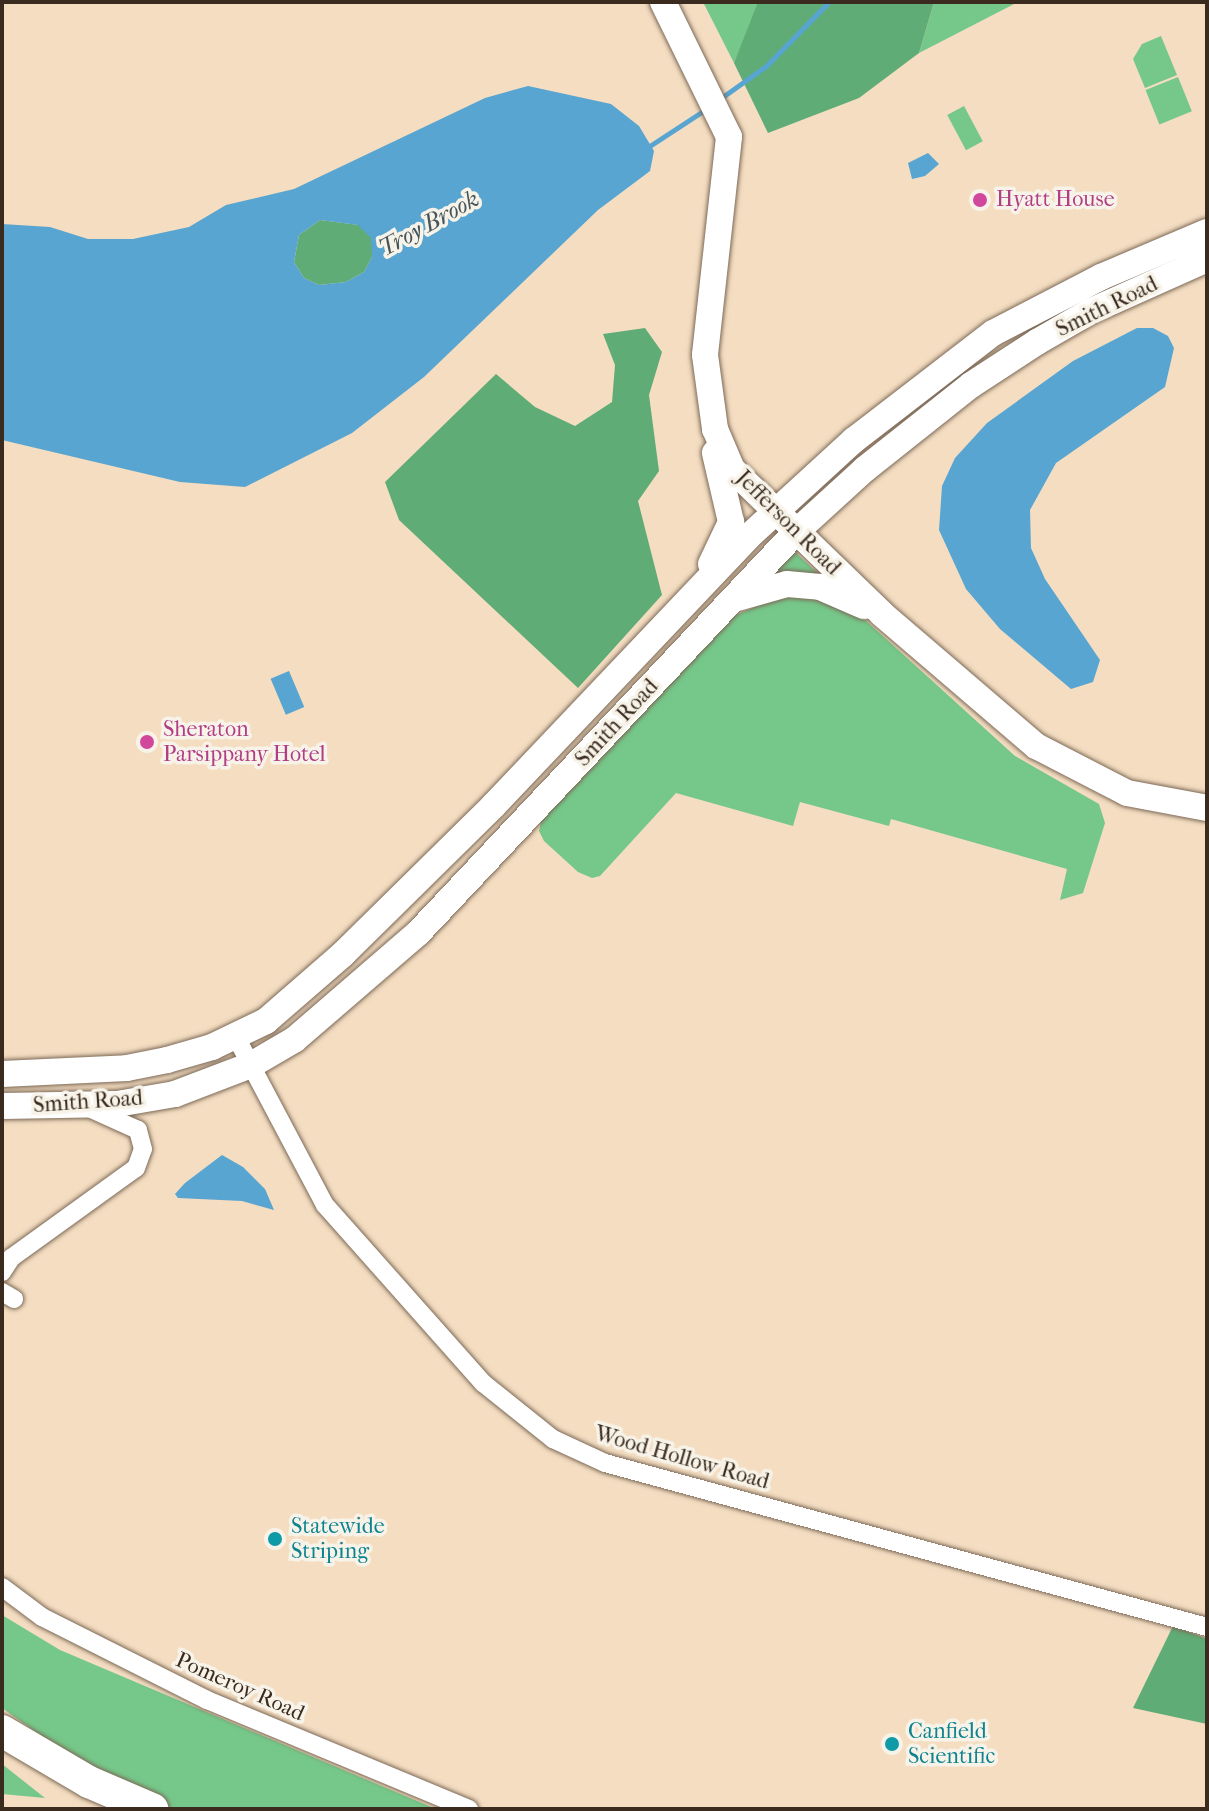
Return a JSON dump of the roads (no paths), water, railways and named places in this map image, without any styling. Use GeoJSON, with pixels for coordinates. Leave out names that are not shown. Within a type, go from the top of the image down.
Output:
{"type":"FeatureCollection","features":[{"type":"Feature","properties":{"kind":"highway"},"geometry":{"type":"LineString","coordinates":[[2,1731],[89,1782],[152,1809]]}},
{"type":"Feature","properties":{"kind":"main road","name":"Jefferson Road"},"geometry":{"type":"LineString","coordinates":[[663,2],[724,119],[731,152],[706,336],[708,399],[732,469],[882,614],[1064,765],[1127,793],[1207,808]]}},
{"type":"Feature","properties":{"kind":"main road","name":"Smith Road"},"geometry":{"type":"LineString","coordinates":[[2,1074],[127,1068],[236,1037],[285,1007],[494,805],[774,512],[854,440],[993,333],[1101,277],[1207,232]]}},
{"type":"Feature","properties":{"kind":"main road","name":"Smith Road"},"geometry":{"type":"LineString","coordinates":[[2,1106],[84,1106],[175,1094],[251,1065],[324,1019],[418,933],[796,532],[971,385],[1091,311],[1207,259]]}},
{"type":"Feature","properties":{"kind":"main road"},"geometry":{"type":"LineString","coordinates":[[690,597],[724,543],[731,522],[707,421],[708,399]]}},
{"type":"Feature","properties":{"kind":"main road"},"geometry":{"type":"LineString","coordinates":[[734,599],[787,584],[820,587],[882,614]]}},
{"type":"Feature","properties":{"kind":"street","name":"Wood Hollow Road"},"geometry":{"type":"LineString","coordinates":[[236,1037],[309,1181],[334,1217],[483,1383],[553,1439],[605,1463],[1207,1627]]}},
{"type":"Feature","properties":{"kind":"street"},"geometry":{"type":"LineString","coordinates":[[7,1265],[104,1194],[141,1160],[142,1139],[131,1124],[84,1106]]}},
{"type":"Feature","properties":{"kind":"street","name":"Pomeroy Road"},"geometry":{"type":"LineString","coordinates":[[2,1587],[42,1617],[193,1693],[469,1809]]}},
{"type":"Feature","properties":{"kind":"water"},"geometry":{"type":"Polygon","coordinates":[[[528,86],[611,104],[639,126],[654,151],[650,171],[598,210],[424,377],[352,433],[245,487],[180,482],[2,440],[2,224],[50,227],[88,239],[133,239],[189,227],[226,205],[294,189],[485,98],[528,86]],[[320,220],[299,235],[294,262],[304,278],[319,285],[346,282],[364,272],[372,257],[371,238],[358,225],[320,220]]]}},
{"type":"Feature","properties":{"kind":"water"},"geometry":{"type":"Polygon","coordinates":[[[928,153],[939,164],[925,176],[912,179],[908,163],[928,153]]]}},
{"type":"Feature","properties":{"kind":"water"},"geometry":{"type":"Polygon","coordinates":[[[1137,328],[1153,328],[1168,336],[1174,348],[1165,387],[1056,463],[1030,510],[1031,548],[1045,579],[1100,660],[1093,682],[1071,689],[1000,629],[966,589],[939,530],[942,486],[955,458],[987,423],[1073,361],[1137,328]]]}},
{"type":"Feature","properties":{"kind":"water"},"geometry":{"type":"Polygon","coordinates":[[[289,671],[304,707],[286,715],[271,679],[289,671]]]}},
{"type":"Feature","properties":{"kind":"water"},"geometry":{"type":"Polygon","coordinates":[[[222,1155],[243,1167],[265,1189],[274,1210],[242,1201],[178,1198],[175,1194],[185,1183],[222,1155]]]}},
{"type":"Feature","properties":{"kind":"waterway","name":"Troy Brook"},"geometry":{"type":"LineString","coordinates":[[721,98],[766,66],[829,2]]}},
{"type":"Feature","properties":{"kind":"waterway","name":"Troy Brook"},"geometry":{"type":"LineString","coordinates":[[648,147],[706,109]]}},
{"type":"Feature","properties":{"kind":"place","name":"Hyatt House"},"geometry":{"type":"Point","coordinates":[980,200]}},
{"type":"Feature","properties":{"kind":"place","name":"Sheraton Parsippany Hotel"},"geometry":{"type":"Point","coordinates":[147,742]}},
{"type":"Feature","properties":{"kind":"place","name":"Statewide Striping"},"geometry":{"type":"Point","coordinates":[275,1539]}},
{"type":"Feature","properties":{"kind":"place","name":"Canfield Scientific"},"geometry":{"type":"Point","coordinates":[892,1744]}}]}
